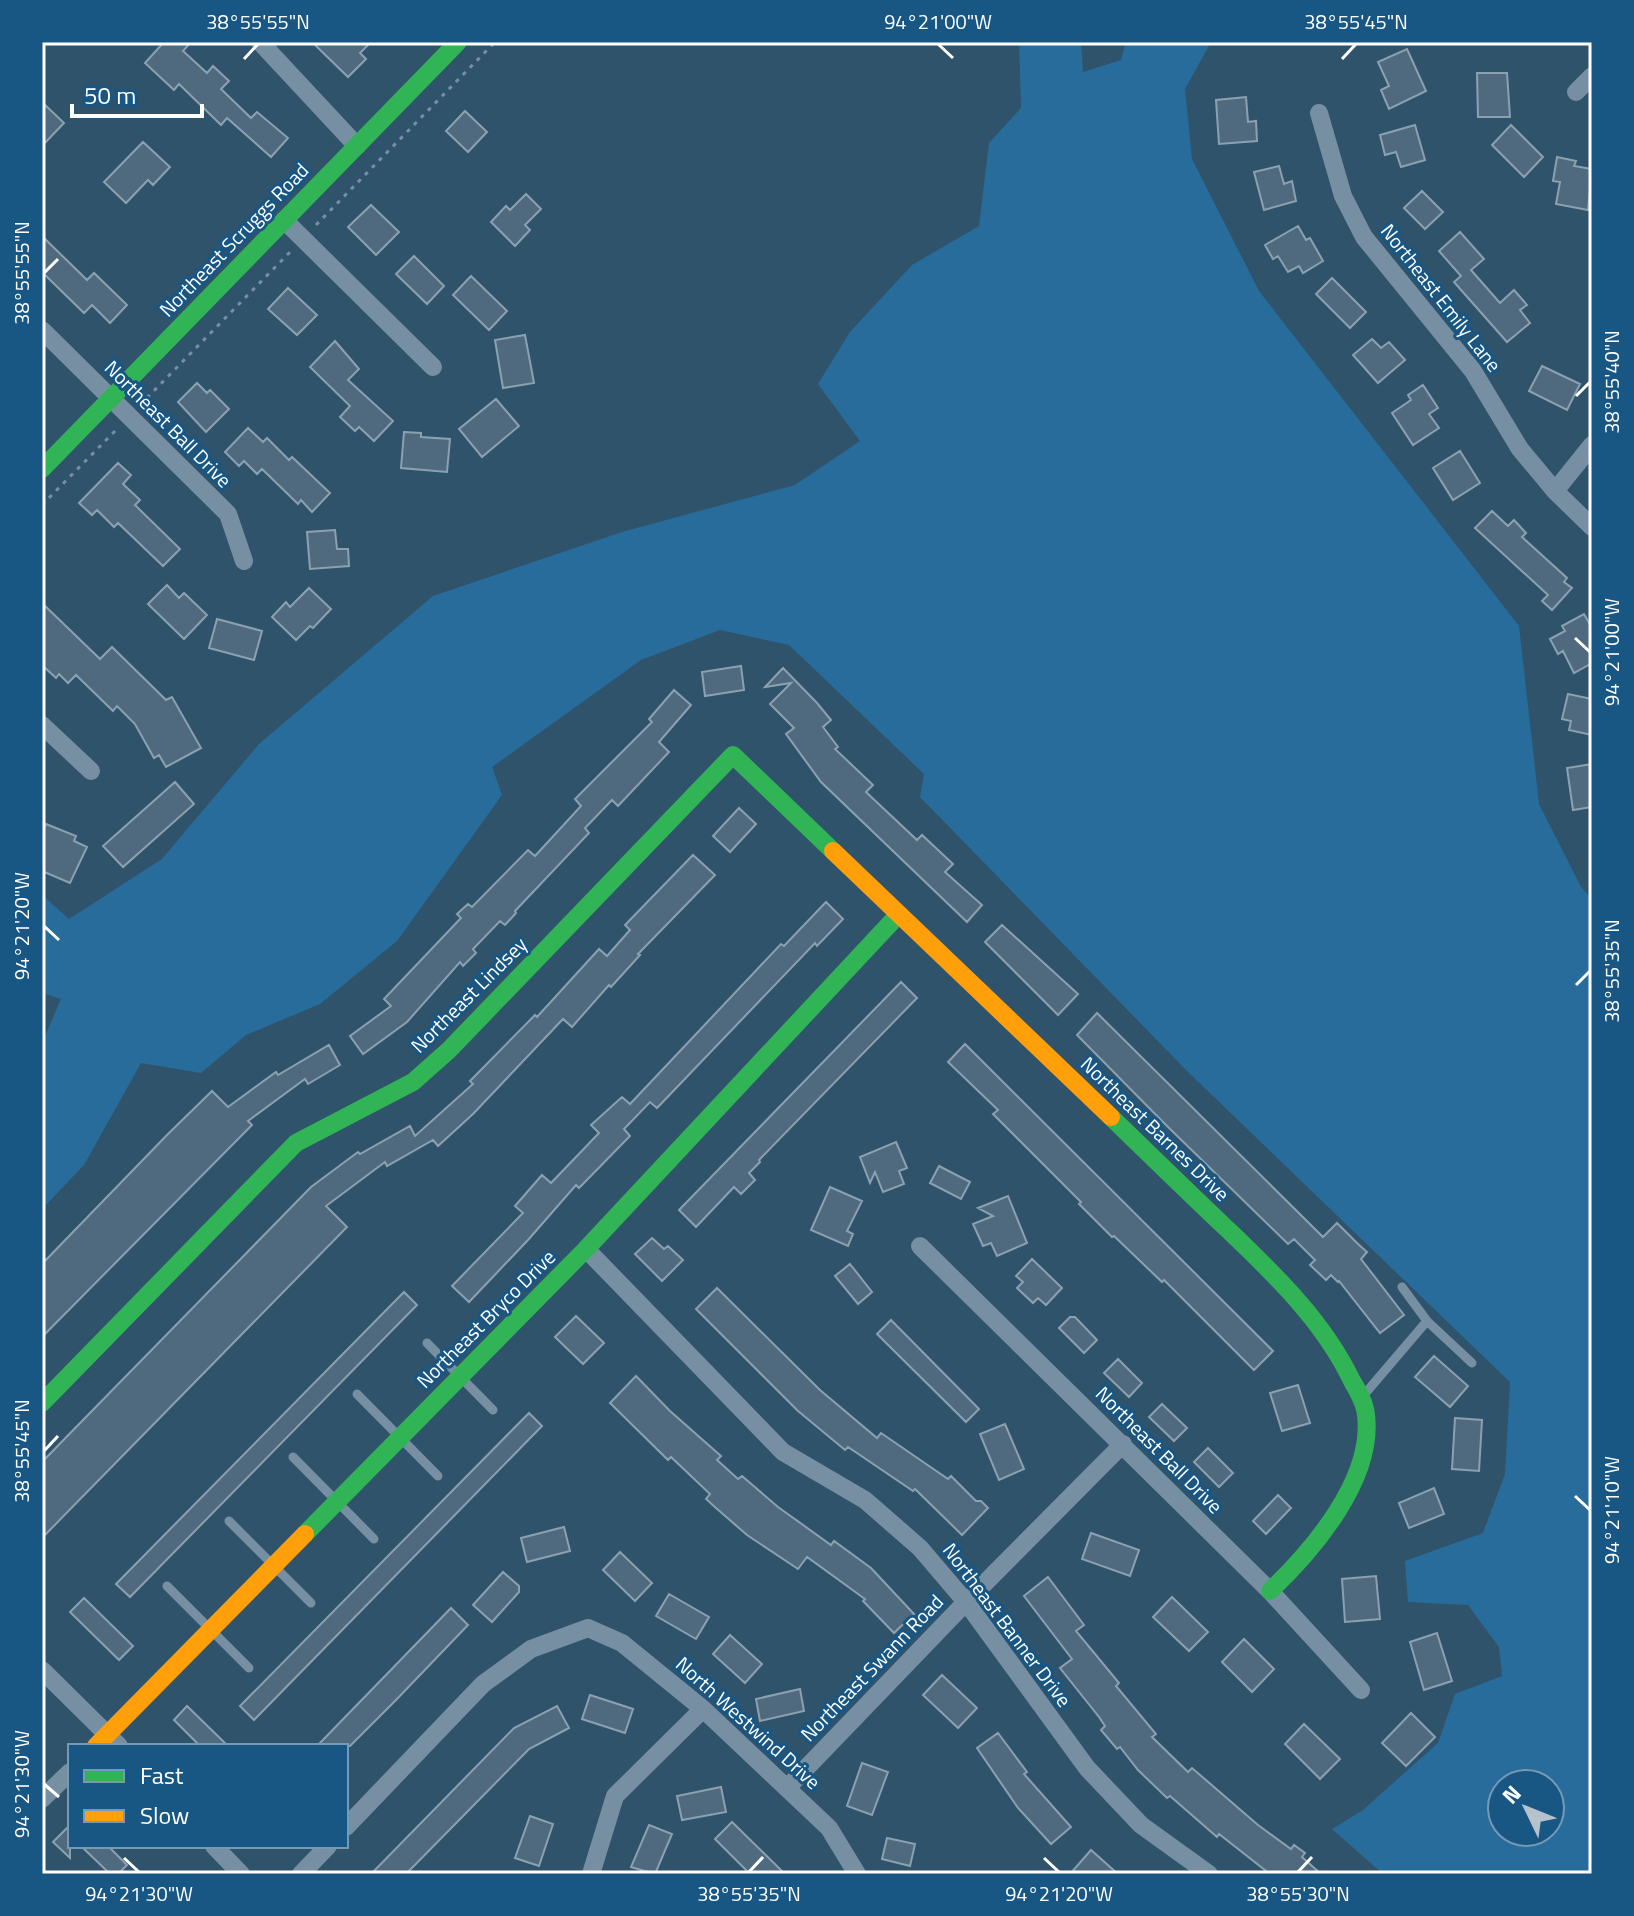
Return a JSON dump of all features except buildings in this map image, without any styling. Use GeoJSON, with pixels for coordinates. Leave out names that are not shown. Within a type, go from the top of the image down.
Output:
{"type":"FeatureCollection","features":[{"type":"Feature","properties":{"kind":"street"},"geometry":{"type":"LineString","coordinates":[[260,42],[357,146]]}},
{"type":"Feature","properties":{"kind":"street","name":"Northeast Scruggs Road"},"geometry":{"type":"LineString","coordinates":[[42,469],[458,42]]}},
{"type":"Feature","properties":{"kind":"street"},"geometry":{"type":"LineString","coordinates":[[1576,92],[1592,76]]}},
{"type":"Feature","properties":{"kind":"street","name":"Northeast Emily Lane"},"geometry":{"type":"LineString","coordinates":[[1319,113],[1343,196],[1364,237],[1473,371],[1520,449],[1555,491],[1592,527]]}},
{"type":"Feature","properties":{"kind":"street"},"geometry":{"type":"LineString","coordinates":[[284,220],[433,367]]}},
{"type":"Feature","properties":{"kind":"street","name":"Northeast Ball Drive"},"geometry":{"type":"LineString","coordinates":[[42,330],[228,514],[244,561]]}},
{"type":"Feature","properties":{"kind":"street"},"geometry":{"type":"LineString","coordinates":[[1555,491],[1592,445]]}},
{"type":"Feature","properties":{"kind":"street"},"geometry":{"type":"LineString","coordinates":[[42,725],[91,771]]}},
{"type":"Feature","properties":{"kind":"street","name":"Northeast Barnes Drive"},"geometry":{"type":"LineString","coordinates":[[733,755],[1302,1303],[1342,1357],[1367,1415],[1365,1443],[1342,1501],[1326,1531],[1270,1591]]}},
{"type":"Feature","properties":{"kind":"street","name":"Northeast Lindsey"},"geometry":{"type":"LineString","coordinates":[[42,1403],[296,1143],[413,1082],[449,1050],[733,755]]}},
{"type":"Feature","properties":{"kind":"street","name":"Northeast Bryco Drive"},"geometry":{"type":"LineString","coordinates":[[108,1742],[211,1630],[586,1249],[899,914]]}},
{"type":"Feature","properties":{"kind":"street","name":"Northeast Ball Drive"},"geometry":{"type":"LineString","coordinates":[[920,1246],[1270,1591],[1361,1690]]}},
{"type":"Feature","properties":{"kind":"street","name":"Northeast Banner Drive"},"geometry":{"type":"LineString","coordinates":[[586,1249],[783,1452],[865,1500],[920,1548],[966,1602],[1087,1768],[1141,1825],[1209,1874]]}},
{"type":"Feature","properties":{"kind":"street","name":"Northeast Swann Road"},"geometry":{"type":"LineString","coordinates":[[788,1787],[1123,1444]]}},
{"type":"Feature","properties":{"kind":"street","name":"North Westwind Drive"},"geometry":{"type":"LineString","coordinates":[[348,1825],[483,1684],[531,1649],[588,1628],[622,1643],[703,1709],[829,1828],[857,1874]]}},
{"type":"Feature","properties":{"kind":"street"},"geometry":{"type":"LineString","coordinates":[[42,1670],[108,1742]]}},
{"type":"Feature","properties":{"kind":"street"},"geometry":{"type":"LineString","coordinates":[[591,1874],[615,1796],[703,1709]]}},
{"type":"Feature","properties":{"kind":"street"},"geometry":{"type":"LineString","coordinates":[[42,1799],[68,1774]]}},
{"type":"Feature","properties":{"kind":"street"},"geometry":{"type":"LineString","coordinates":[[216,1848],[241,1874]]}},
{"type":"Feature","properties":{"kind":"street"},"geometry":{"type":"LineString","coordinates":[[301,1874],[326,1848]]}},
{"type":"Feature","properties":{"kind":"lane"},"geometry":{"type":"LineString","coordinates":[[1402,1287],[1427,1321],[1472,1363]]}},
{"type":"Feature","properties":{"kind":"lane"},"geometry":{"type":"LineString","coordinates":[[1361,1399],[1427,1321]]}},
{"type":"Feature","properties":{"kind":"lane"},"geometry":{"type":"LineString","coordinates":[[427,1343],[493,1410]]}},
{"type":"Feature","properties":{"kind":"lane"},"geometry":{"type":"LineString","coordinates":[[357,1394],[438,1476]]}},
{"type":"Feature","properties":{"kind":"lane"},"geometry":{"type":"LineString","coordinates":[[293,1457],[374,1539]]}},
{"type":"Feature","properties":{"kind":"lane"},"geometry":{"type":"LineString","coordinates":[[229,1521],[311,1603]]}},
{"type":"Feature","properties":{"kind":"lane"},"geometry":{"type":"LineString","coordinates":[[167,1586],[249,1668]]}},
{"type":"Feature","properties":{"kind":"path"},"geometry":{"type":"LineString","coordinates":[[42,505],[495,42]]}},
{"type":"Feature","properties":{"kind":"shaded area"},"geometry":{"type":"Polygon","coordinates":[[[1019,42],[1081,42],[1083,72],[1121,60],[1126,42],[1211,42],[1185,89],[1192,159],[1259,291],[1519,626],[1539,804],[1581,887],[1592,899],[1592,1874],[1383,1874],[1332,1829],[1363,1810],[1438,1743],[1455,1694],[1502,1676],[1499,1647],[1468,1605],[1408,1602],[1405,1561],[1483,1533],[1505,1474],[1510,1382],[1187,1071],[920,797],[924,774],[789,645],[720,630],[641,660],[492,767],[502,795],[397,941],[320,1004],[246,1035],[201,1073],[141,1063],[84,1165],[42,1209],[42,1043],[61,999],[42,993],[42,895],[69,919],[162,859],[259,744],[433,596],[622,532],[795,485],[860,441],[818,384],[850,332],[912,265],[979,226],[989,143],[1021,108],[1019,42]]]}},
{"type":"Feature","properties":{"kind":"traffic: fast"},"geometry":{"type":"LineString","coordinates":[[42,469],[458,42]]}},
{"type":"Feature","properties":{"kind":"traffic: fast"},"geometry":{"type":"LineString","coordinates":[[42,1403],[296,1143],[413,1082],[449,1050],[733,755],[833,851]]}},
{"type":"Feature","properties":{"kind":"traffic: fast"},"geometry":{"type":"LineString","coordinates":[[305,1534],[586,1249],[899,914]]}},
{"type":"Feature","properties":{"kind":"traffic: fast"},"geometry":{"type":"LineString","coordinates":[[1111,1117],[1296,1298],[1327,1338],[1364,1406],[1366,1439],[1350,1488],[1321,1534],[1270,1591]]}},
{"type":"Feature","properties":{"kind":"traffic: slow"},"geometry":{"type":"LineString","coordinates":[[833,851],[1111,1117]]}},
{"type":"Feature","properties":{"kind":"traffic: slow"},"geometry":{"type":"LineString","coordinates":[[98,1744],[305,1534]]}}]}
